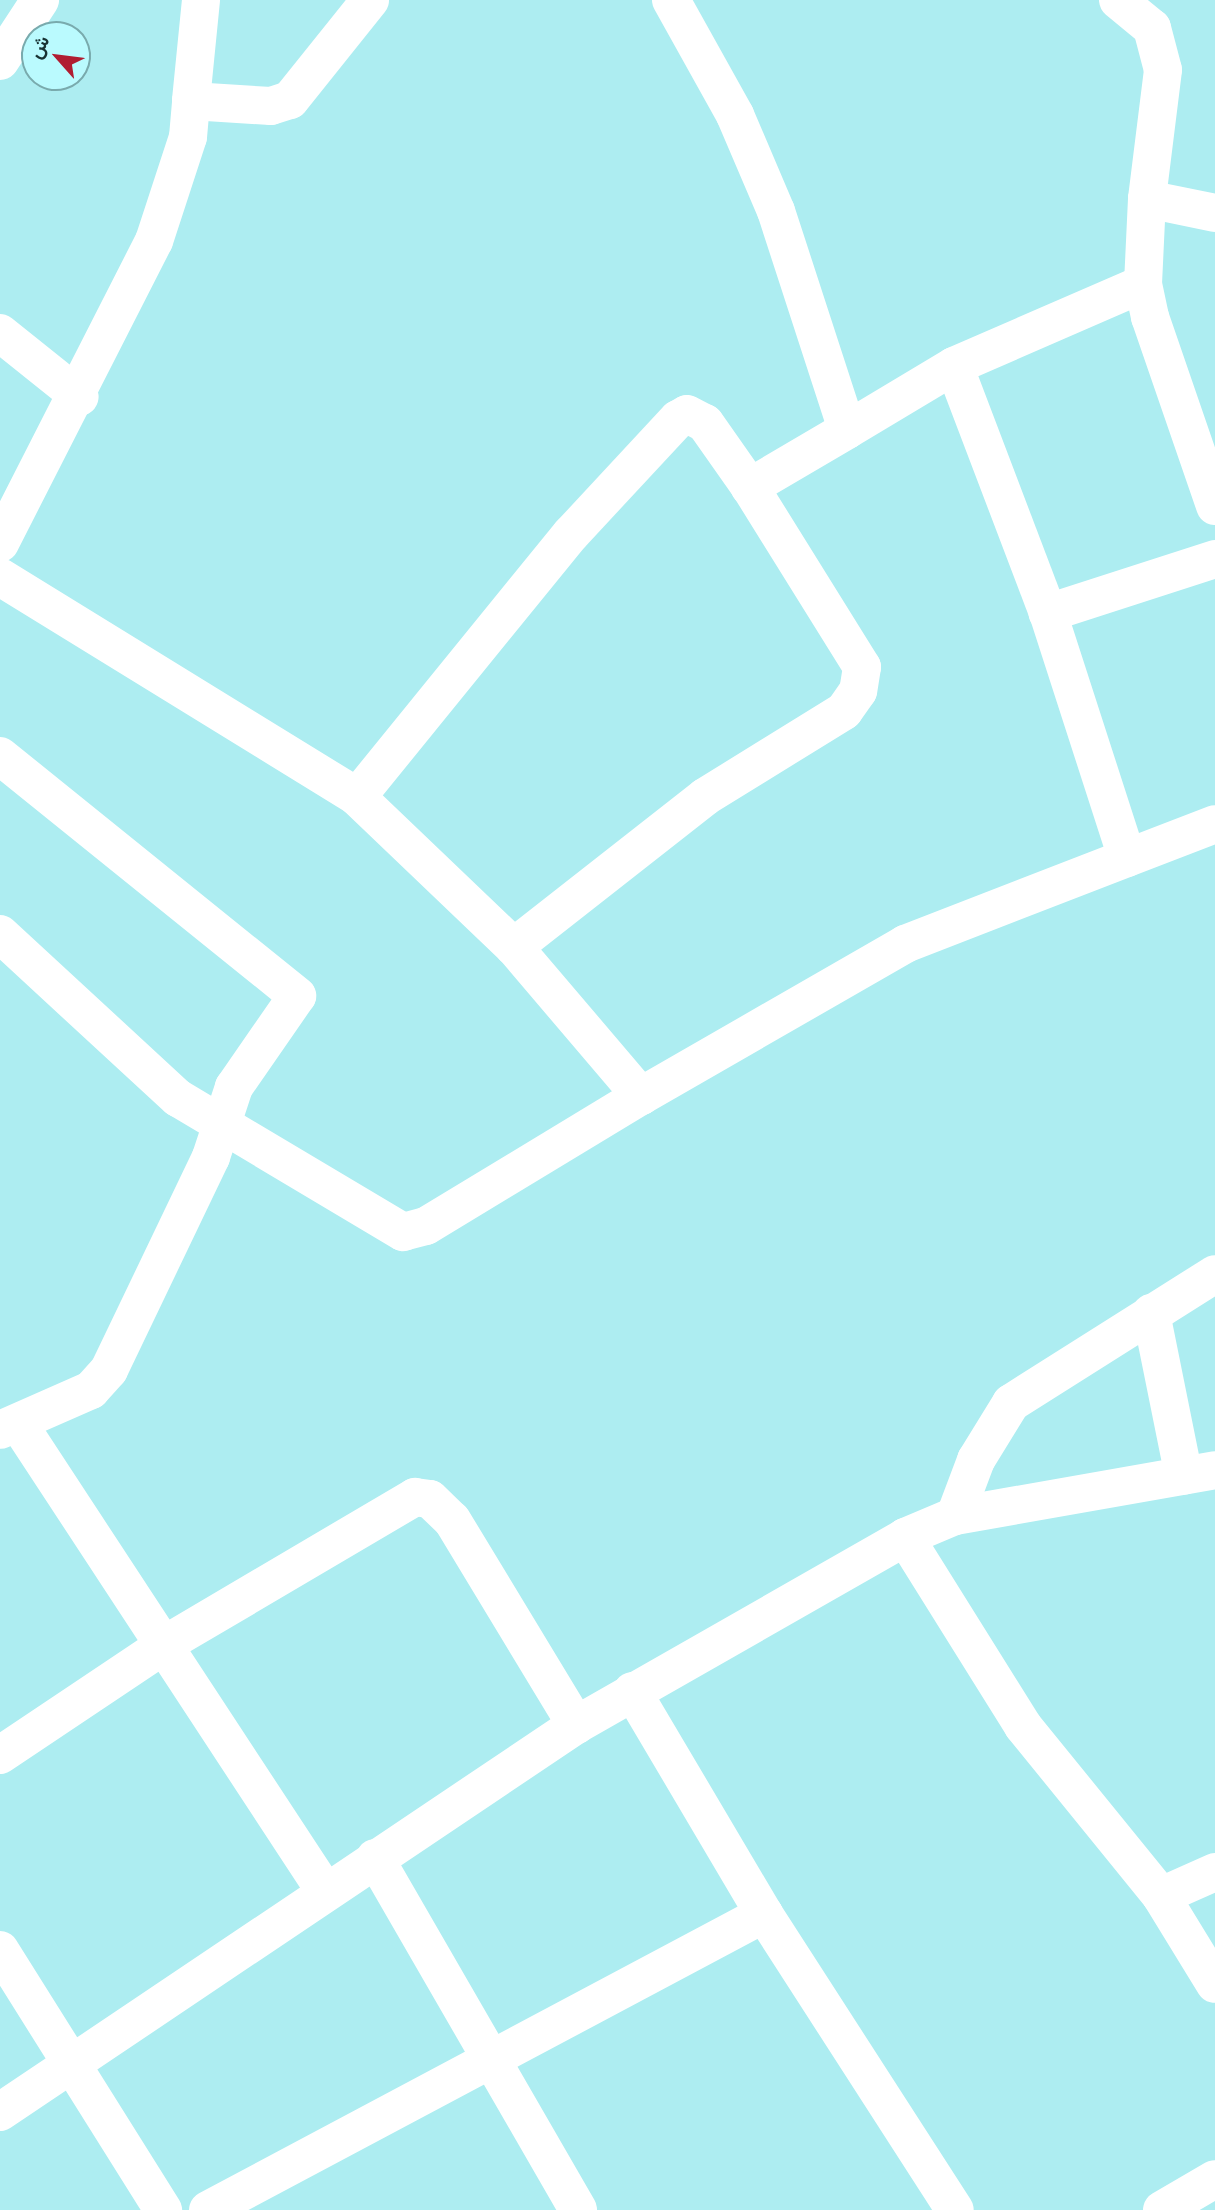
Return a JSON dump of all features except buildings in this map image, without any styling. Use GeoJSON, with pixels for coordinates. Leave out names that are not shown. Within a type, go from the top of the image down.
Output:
{"type":"FeatureCollection","features":[{"type":"Feature","properties":{"kind":"street"},"geometry":{"type":"LineString","coordinates":[[0,61],[40,0]]}},
{"type":"Feature","properties":{"kind":"street"},"geometry":{"type":"LineString","coordinates":[[0,543],[80,397],[172,194],[191,101],[201,0]]}},
{"type":"Feature","properties":{"kind":"street"},"geometry":{"type":"LineString","coordinates":[[191,101],[271,106],[290,100],[370,0]]}},
{"type":"Feature","properties":{"kind":"street"},"geometry":{"type":"LineString","coordinates":[[671,0],[735,115],[776,211],[847,430]]}},
{"type":"Feature","properties":{"kind":"street"},"geometry":{"type":"LineString","coordinates":[[1118,0],[1152,28],[1163,70],[1147,199],[1143,284],[1215,506]]}},
{"type":"Feature","properties":{"kind":"street"},"geometry":{"type":"LineString","coordinates":[[1147,199],[1215,214]]}},
{"type":"Feature","properties":{"kind":"street"},"geometry":{"type":"LineString","coordinates":[[750,486],[954,366],[1143,284]]}},
{"type":"Feature","properties":{"kind":"street"},"geometry":{"type":"LineString","coordinates":[[0,333],[80,397]]}},
{"type":"Feature","properties":{"kind":"street"},"geometry":{"type":"LineString","coordinates":[[954,366],[1048,613],[1127,858]]}},
{"type":"Feature","properties":{"kind":"street"},"geometry":{"type":"LineString","coordinates":[[357,797],[571,534],[678,419],[687,414],[705,423],[750,486],[862,667],[858,691],[844,711],[705,797],[513,947]]}},
{"type":"Feature","properties":{"kind":"street"},"geometry":{"type":"LineString","coordinates":[[1048,613],[1215,559]]}},
{"type":"Feature","properties":{"kind":"street"},"geometry":{"type":"LineString","coordinates":[[0,577],[357,797],[513,947],[642,1096]]}},
{"type":"Feature","properties":{"kind":"street"},"geometry":{"type":"LineString","coordinates":[[0,756],[292,986],[293,1006],[234,1087],[222,1124],[109,1370],[91,1390],[9,1426],[167,1643],[325,1891]]}},
{"type":"Feature","properties":{"kind":"street"},"geometry":{"type":"LineString","coordinates":[[0,934],[148,1075],[222,1124],[392,1227],[412,1232],[905,944],[1215,824]]}},
{"type":"Feature","properties":{"kind":"street"},"geometry":{"type":"LineString","coordinates":[[955,1516],[976,1460],[1011,1403],[1215,1274]]}},
{"type":"Feature","properties":{"kind":"street"},"geometry":{"type":"LineString","coordinates":[[0,2112],[374,1858],[576,1725],[905,1537],[955,1516],[1200,1473],[1151,1313]]}},
{"type":"Feature","properties":{"kind":"street"},"geometry":{"type":"LineString","coordinates":[[0,1755],[167,1643],[401,1501],[430,1499],[453,1520],[576,1725]]}},
{"type":"Feature","properties":{"kind":"street"},"geometry":{"type":"LineString","coordinates":[[905,1537],[1023,1726],[1161,1896],[1215,1984]]}},
{"type":"Feature","properties":{"kind":"street"},"geometry":{"type":"LineString","coordinates":[[632,1691],[764,1914],[955,2210]]}},
{"type":"Feature","properties":{"kind":"street"},"geometry":{"type":"LineString","coordinates":[[374,1858],[492,2055],[579,2210]]}},
{"type":"Feature","properties":{"kind":"street"},"geometry":{"type":"LineString","coordinates":[[1161,1896],[1215,1872]]}},
{"type":"Feature","properties":{"kind":"street"},"geometry":{"type":"LineString","coordinates":[[208,2210],[492,2055],[764,1914]]}},
{"type":"Feature","properties":{"kind":"street"},"geometry":{"type":"LineString","coordinates":[[0,1950],[163,2210]]}},
{"type":"Feature","properties":{"kind":"street"},"geometry":{"type":"LineString","coordinates":[[1162,2210],[1215,2179]]}}]}
